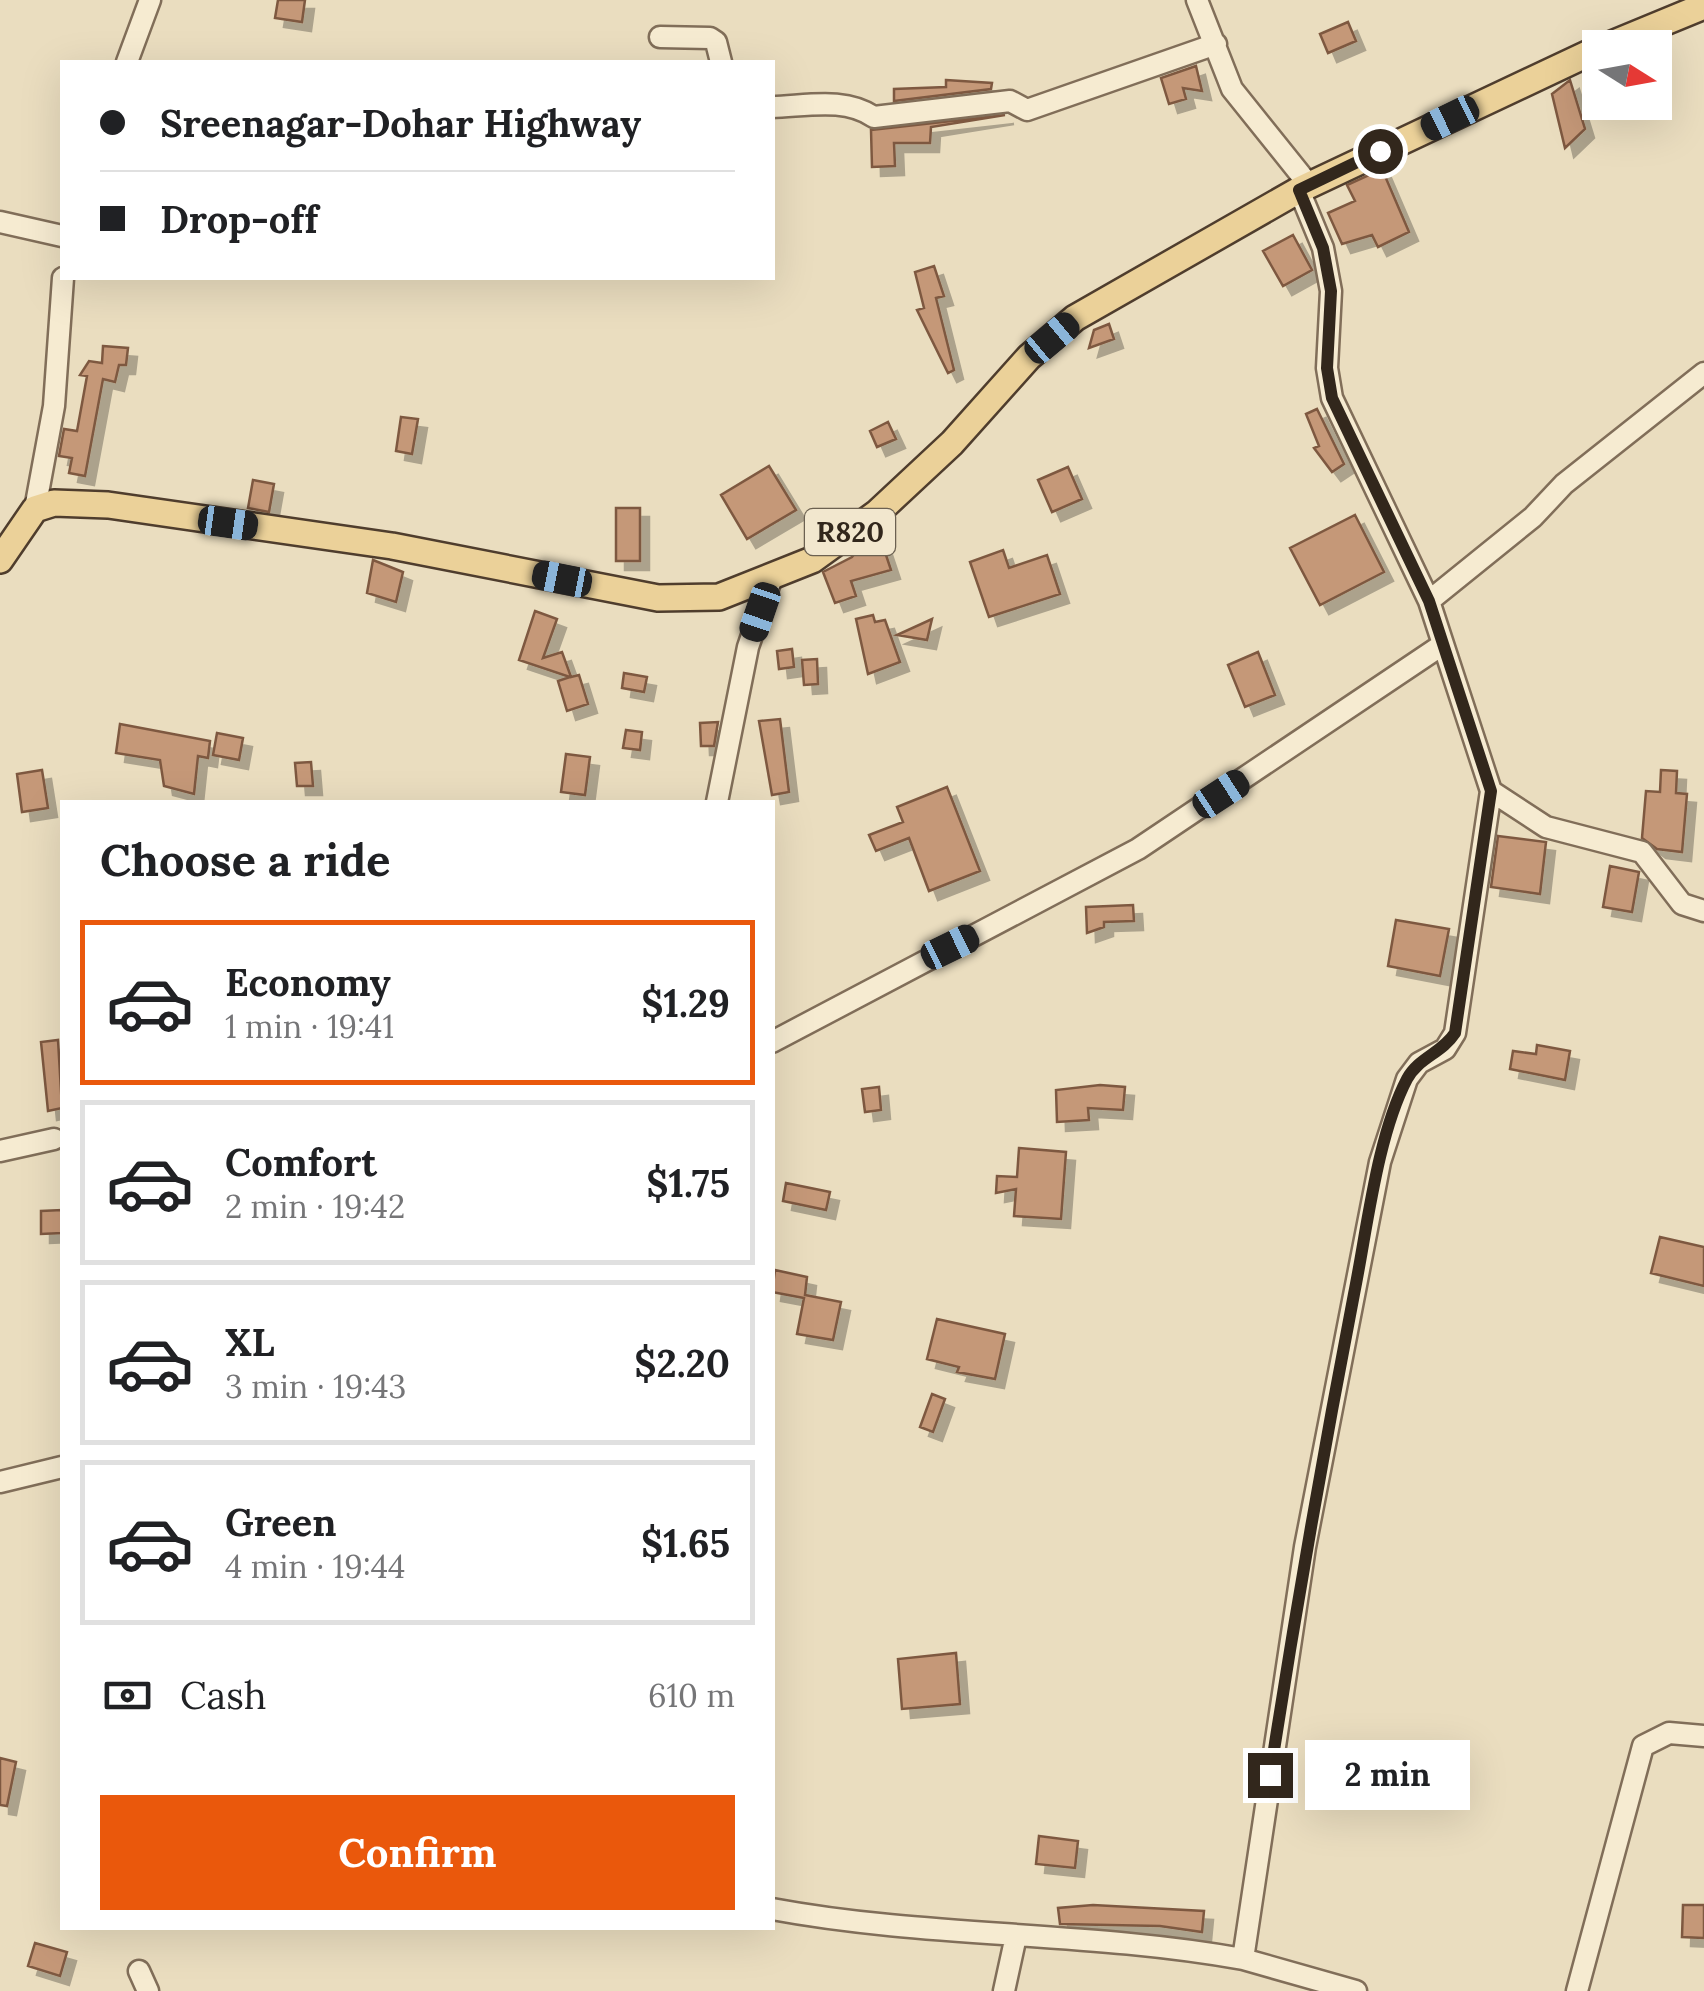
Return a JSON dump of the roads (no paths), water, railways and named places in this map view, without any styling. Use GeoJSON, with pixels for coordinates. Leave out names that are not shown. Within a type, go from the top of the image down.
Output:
{"type":"FeatureCollection","features":[{"type":"Feature","properties":{"kind":"main road","name":"R820"},"geometry":{"type":"LineString","coordinates":[[1642,30],[1704,6]]}},
{"type":"Feature","properties":{"kind":"main road","name":"R820"},"geometry":{"type":"LineString","coordinates":[[35,509],[54,503],[108,505],[392,546],[658,598],[719,597],[812,560],[877,513],[952,443],[1029,357],[1075,318],[1304,187],[1582,57]]}},
{"type":"Feature","properties":{"kind":"main road"},"geometry":{"type":"LineString","coordinates":[[0,560],[35,509]]}},
{"type":"Feature","properties":{"kind":"street"},"geometry":{"type":"LineString","coordinates":[[128,60],[150,0]]}},
{"type":"Feature","properties":{"kind":"street"},"geometry":{"type":"LineString","coordinates":[[1197,0],[1232,90],[1304,187],[1323,248],[1331,291],[1327,368],[1332,398],[1429,601],[1491,791],[1455,1033],[1445,1049],[1419,1063],[1407,1079],[1380,1162],[1305,1547],[1244,1959]]}},
{"type":"Feature","properties":{"kind":"street"},"geometry":{"type":"LineString","coordinates":[[660,37],[710,38],[716,42],[720,60]]}},
{"type":"Feature","properties":{"kind":"street"},"geometry":{"type":"LineString","coordinates":[[775,107],[847,104],[860,106],[874,117],[1010,101],[1020,110],[1027,110],[1216,44]]}},
{"type":"Feature","properties":{"kind":"street"},"geometry":{"type":"LineString","coordinates":[[0,222],[60,236]]}},
{"type":"Feature","properties":{"kind":"street"},"geometry":{"type":"LineString","coordinates":[[35,509],[54,406],[63,280]]}},
{"type":"Feature","properties":{"kind":"street"},"geometry":{"type":"LineString","coordinates":[[1429,601],[1532,517],[1564,484],[1704,373]]}},
{"type":"Feature","properties":{"kind":"street"},"geometry":{"type":"LineString","coordinates":[[716,800],[748,647],[772,577]]}},
{"type":"Feature","properties":{"kind":"street"},"geometry":{"type":"LineString","coordinates":[[775,1040],[1138,848],[1442,645]]}},
{"type":"Feature","properties":{"kind":"street"},"geometry":{"type":"LineString","coordinates":[[1491,791],[1546,827],[1642,852],[1682,904],[1704,910]]}},
{"type":"Feature","properties":{"kind":"street"},"geometry":{"type":"LineString","coordinates":[[0,1151],[54,1140]]}},
{"type":"Feature","properties":{"kind":"street"},"geometry":{"type":"LineString","coordinates":[[0,1482],[60,1467]]}},
{"type":"Feature","properties":{"kind":"street"},"geometry":{"type":"LineString","coordinates":[[1577,1991],[1644,1746],[1669,1733],[1704,1736]]}},
{"type":"Feature","properties":{"kind":"street"},"geometry":{"type":"LineString","coordinates":[[775,1910],[833,1920],[1166,1945],[1244,1959],[1356,1991]]}},
{"type":"Feature","properties":{"kind":"street"},"geometry":{"type":"LineString","coordinates":[[1004,1991],[1016,1936]]}}]}
